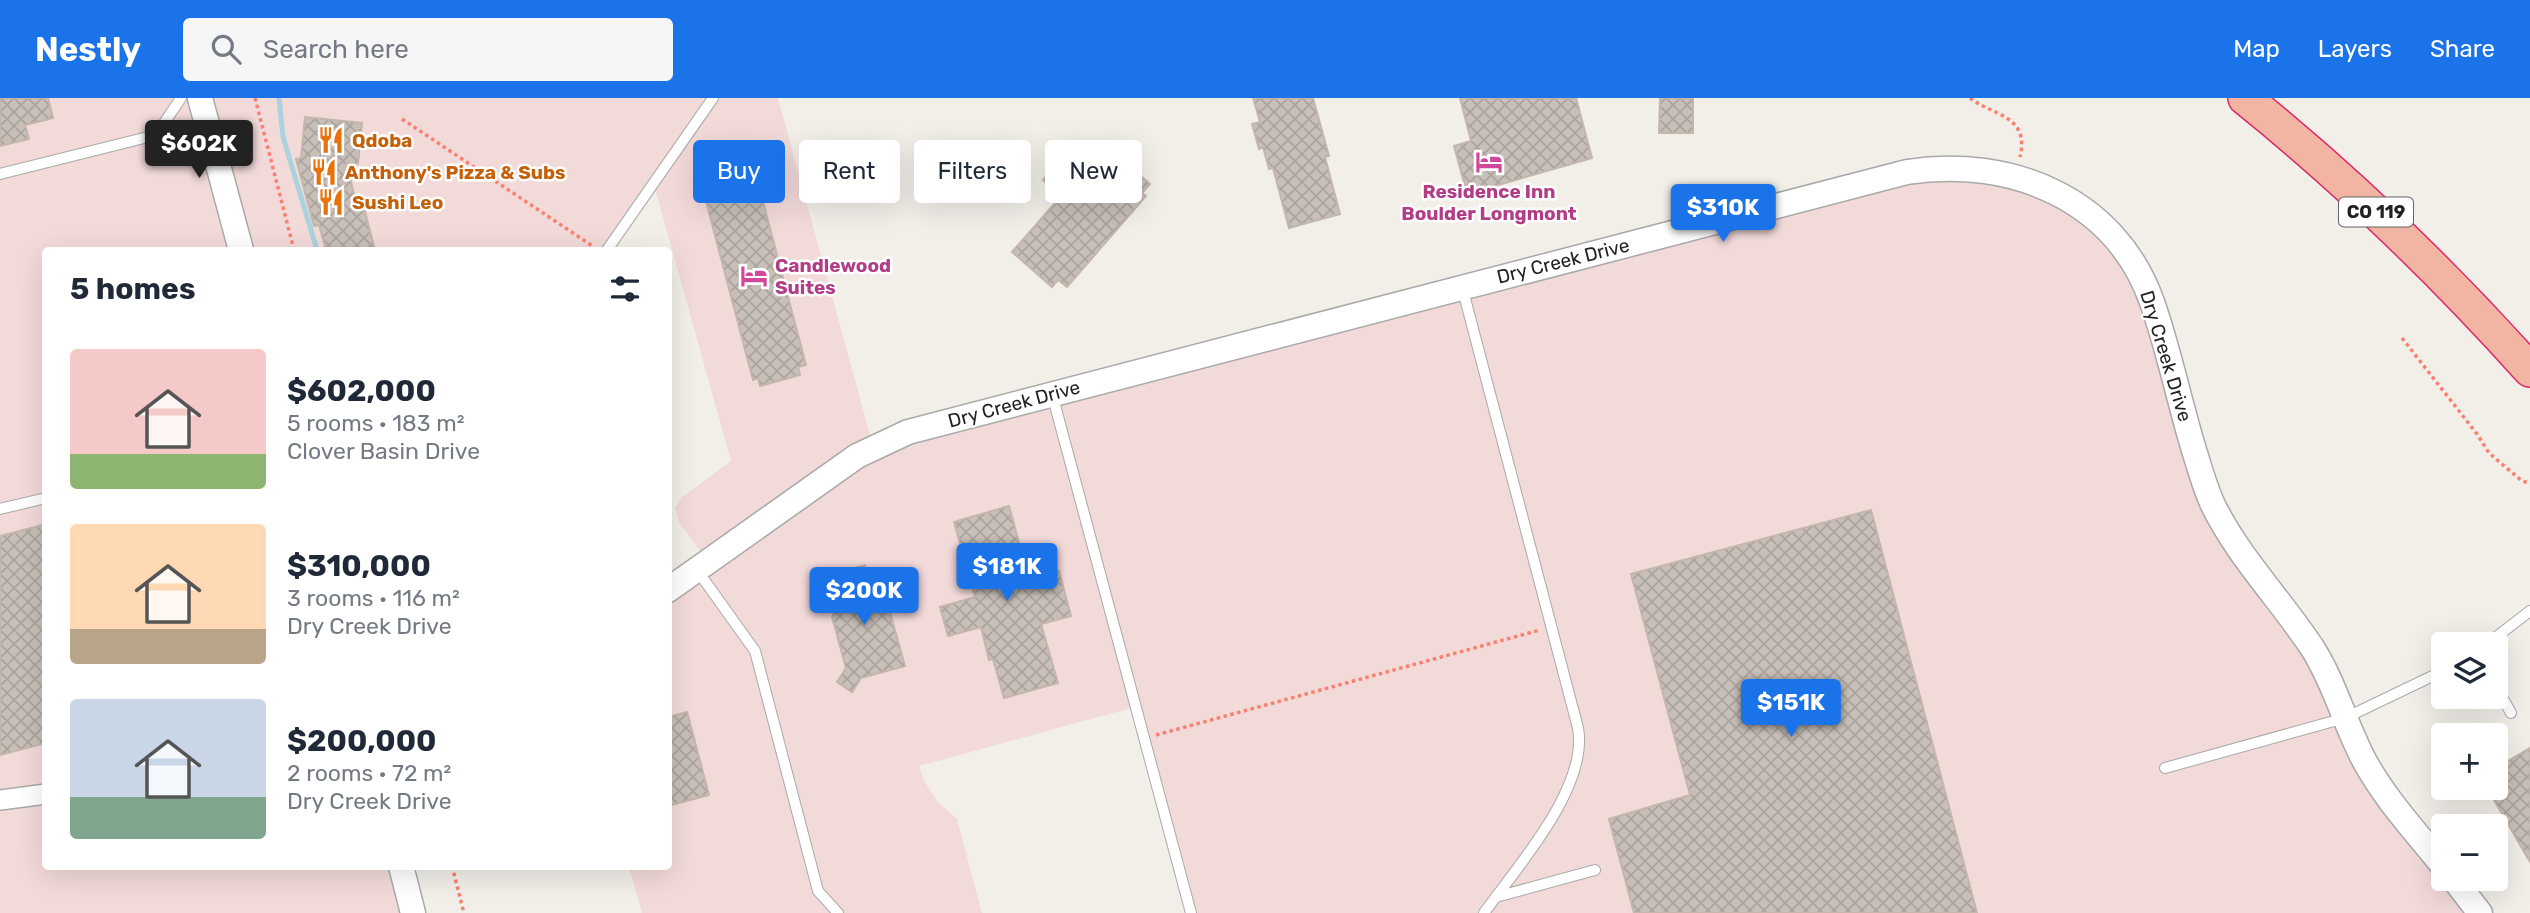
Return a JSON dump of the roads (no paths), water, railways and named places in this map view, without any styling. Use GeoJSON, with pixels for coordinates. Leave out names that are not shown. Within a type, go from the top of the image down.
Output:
{"type":"FeatureCollection","features":[{"type":"Feature","properties":{"kind":"highway","name":"CO 119"},"geometry":{"type":"LineString","coordinates":[[2245,98],[2310,152],[2394,229],[2530,370]]}},
{"type":"Feature","properties":{"kind":"street"},"geometry":{"type":"LineString","coordinates":[[200,98],[240,247]]}},
{"type":"Feature","properties":{"kind":"street","name":"Dry Creek Drive"},"geometry":{"type":"LineString","coordinates":[[672,587],[872,447],[908,432],[1907,172],[1931,168],[1965,168],[2015,176],[2048,188],[2080,208],[2120,244],[2140,275],[2160,324],[2188,430],[2213,505],[2237,546],[2312,648],[2332,685],[2363,759],[2431,851]]}},
{"type":"Feature","properties":{"kind":"street"},"geometry":{"type":"LineString","coordinates":[[0,800],[42,795]]}},
{"type":"Feature","properties":{"kind":"street"},"geometry":{"type":"LineString","coordinates":[[402,870],[413,913]]}},
{"type":"Feature","properties":{"kind":"street"},"geometry":{"type":"LineString","coordinates":[[2463,891],[2480,913]]}},
{"type":"Feature","properties":{"kind":"lane"},"geometry":{"type":"LineString","coordinates":[[156,135],[181,98]]}},
{"type":"Feature","properties":{"kind":"lane"},"geometry":{"type":"LineString","coordinates":[[609,247],[713,98]]}},
{"type":"Feature","properties":{"kind":"lane"},"geometry":{"type":"LineString","coordinates":[[0,174],[156,135],[218,163]]}},
{"type":"Feature","properties":{"kind":"lane"},"geometry":{"type":"LineString","coordinates":[[1461,287],[1580,743],[1578,760],[1567,790],[1549,821],[1484,913]]}},
{"type":"Feature","properties":{"kind":"lane"},"geometry":{"type":"LineString","coordinates":[[1052,393],[1191,913]]}},
{"type":"Feature","properties":{"kind":"lane"},"geometry":{"type":"LineString","coordinates":[[0,509],[42,499]]}},
{"type":"Feature","properties":{"kind":"lane"},"geometry":{"type":"LineString","coordinates":[[697,570],[755,651],[818,891],[838,913]]}},
{"type":"Feature","properties":{"kind":"lane"},"geometry":{"type":"LineString","coordinates":[[2503,632],[2530,611]]}},
{"type":"Feature","properties":{"kind":"lane"},"geometry":{"type":"LineString","coordinates":[[2165,768],[2345,718],[2431,677]]}},
{"type":"Feature","properties":{"kind":"lane"},"geometry":{"type":"LineString","coordinates":[[2508,708],[2511,713]]}},
{"type":"Feature","properties":{"kind":"lane"},"geometry":{"type":"LineString","coordinates":[[1495,897],[1595,870]]}},
{"type":"Feature","properties":{"kind":"waterway"},"geometry":{"type":"LineString","coordinates":[[279,98],[283,137],[316,247]]}},
{"type":"Feature","properties":{"kind":"place","name":"Qdoba"},"geometry":{"type":"Point","coordinates":[331,140]}},
{"type":"Feature","properties":{"kind":"place","name":"Residence Inn Boulder Longmont"},"geometry":{"type":"Point","coordinates":[1489,162]}},
{"type":"Feature","properties":{"kind":"place","name":"Anthony's Pizza & Subs"},"geometry":{"type":"Point","coordinates":[324,172]}},
{"type":"Feature","properties":{"kind":"place","name":"Sushi Leo"},"geometry":{"type":"Point","coordinates":[331,202]}},
{"type":"Feature","properties":{"kind":"place","name":"Candlewood Suites"},"geometry":{"type":"Point","coordinates":[754,276]}}]}
